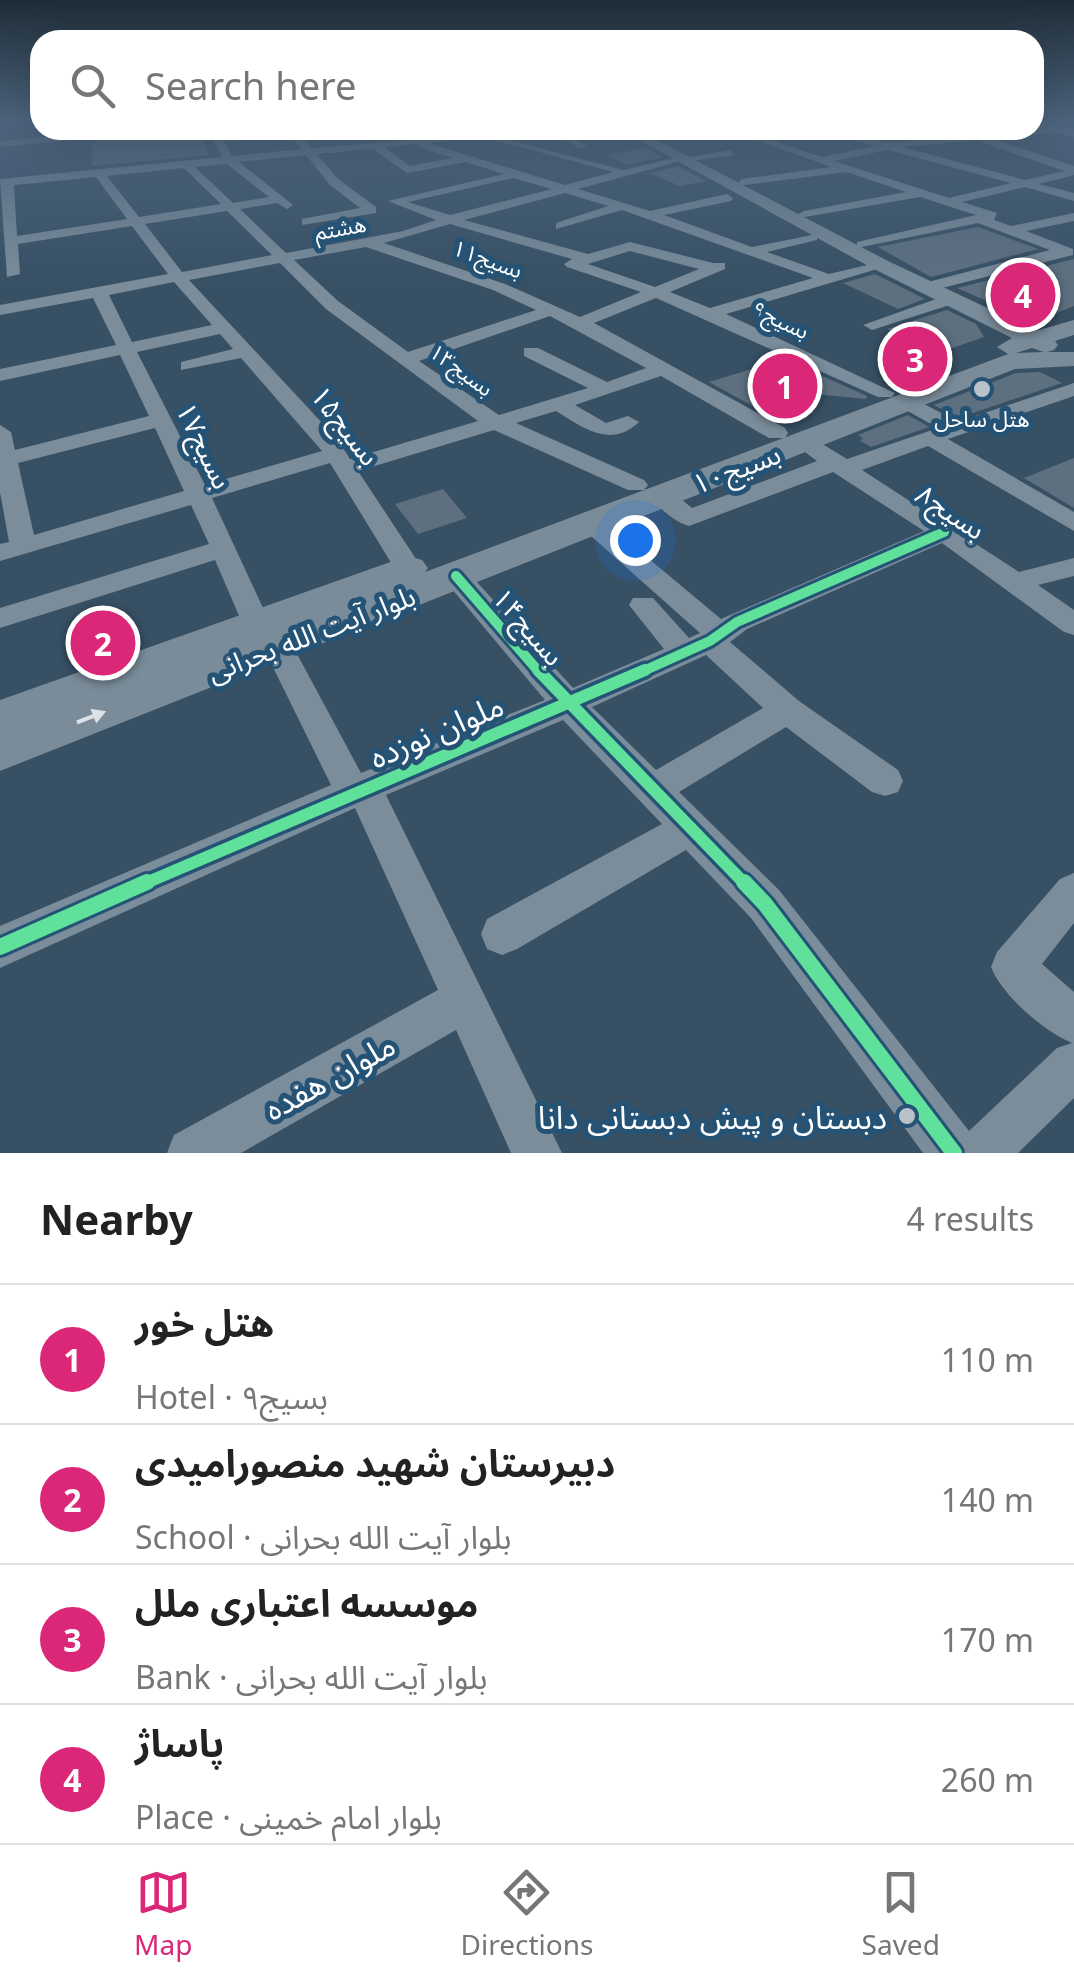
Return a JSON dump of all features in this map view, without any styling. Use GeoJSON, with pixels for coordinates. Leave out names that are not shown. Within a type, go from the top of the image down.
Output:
{"type":"FeatureCollection","features":[{"type":"Feature","properties":{"kind":"main road"},"geometry":{"type":"LineString","coordinates":[[715,175],[734,190],[775,196],[871,255]]}},
{"type":"Feature","properties":{"kind":"main road"},"geometry":{"type":"LineString","coordinates":[[729,175],[871,255],[1050,346]]}},
{"type":"Feature","properties":{"kind":"main road"},"geometry":{"type":"LineString","coordinates":[[945,291],[1050,346]]}},
{"type":"Feature","properties":{"kind":"main road","name":"بلوار آیت الله بحرانی"},"geometry":{"type":"LineString","coordinates":[[961,372],[1040,357],[1050,346]]}},
{"type":"Feature","properties":{"kind":"main road","name":"بلوار آیت الله بحرانی"},"geometry":{"type":"LineString","coordinates":[[267,636],[408,568],[649,490],[961,372],[1050,346]]}},
{"type":"Feature","properties":{"kind":"main road","name":"بلوار آیت الله بحرانی"},"geometry":{"type":"LineString","coordinates":[[0,752],[164,674],[267,636],[456,576],[592,523],[649,490]]}},
{"type":"Feature","properties":{"kind":"main road","name":"بلوار آیت الله بحرانی"},"geometry":{"type":"LineString","coordinates":[[0,718],[164,674]]}},
{"type":"Feature","properties":{"kind":"street"},"geometry":{"type":"LineString","coordinates":[[8,309],[6,275],[11,241],[4,183],[83,175]]}},
{"type":"Feature","properties":{"kind":"street","name":"بسیج۱۵"},"geometry":{"type":"LineString","coordinates":[[92,175],[340,461],[408,568]]}},
{"type":"Feature","properties":{"kind":"street","name":"بسیج۱۳"},"geometry":{"type":"LineString","coordinates":[[197,175],[332,305],[406,360],[497,423],[649,490]]}},
{"type":"Feature","properties":{"kind":"street"},"geometry":{"type":"LineString","coordinates":[[248,175],[337,248]]}},
{"type":"Feature","properties":{"kind":"street"},"geometry":{"type":"LineString","coordinates":[[307,222],[371,210],[328,175]]}},
{"type":"Feature","properties":{"kind":"street"},"geometry":{"type":"LineString","coordinates":[[368,208],[514,175]]}},
{"type":"Feature","properties":{"kind":"street"},"geometry":{"type":"LineString","coordinates":[[521,175],[760,251],[827,278]]}},
{"type":"Feature","properties":{"kind":"street","name":"هشتم"},"geometry":{"type":"LineString","coordinates":[[8,309],[406,235],[612,175]]}},
{"type":"Feature","properties":{"kind":"street"},"geometry":{"type":"LineString","coordinates":[[650,214],[734,190],[816,175]]}},
{"type":"Feature","properties":{"kind":"street"},"geometry":{"type":"LineString","coordinates":[[872,175],[1070,252]]}},
{"type":"Feature","properties":{"kind":"street"},"geometry":{"type":"LineString","coordinates":[[993,175],[1074,197]]}},
{"type":"Feature","properties":{"kind":"street"},"geometry":{"type":"LineString","coordinates":[[948,202],[1058,175]]}},
{"type":"Feature","properties":{"kind":"street"},"geometry":{"type":"LineString","coordinates":[[804,215],[921,193]]}},
{"type":"Feature","properties":{"kind":"street"},"geometry":{"type":"LineString","coordinates":[[11,241],[281,199]]}},
{"type":"Feature","properties":{"kind":"street"},"geometry":{"type":"LineString","coordinates":[[394,202],[517,242],[586,258],[630,246],[713,268]]}},
{"type":"Feature","properties":{"kind":"street"},"geometry":{"type":"LineString","coordinates":[[872,202],[940,228]]}},
{"type":"Feature","properties":{"kind":"street"},"geometry":{"type":"LineString","coordinates":[[561,226],[622,206]]}},
{"type":"Feature","properties":{"kind":"street"},"geometry":{"type":"LineString","coordinates":[[714,312],[827,278],[871,255],[940,228],[986,217]]}},
{"type":"Feature","properties":{"kind":"street"},"geometry":{"type":"LineString","coordinates":[[1011,230],[1074,218]]}},
{"type":"Feature","properties":{"kind":"street"},"geometry":{"type":"LineString","coordinates":[[584,325],[656,289],[760,251],[812,237]]}},
{"type":"Feature","properties":{"kind":"street","name":"بسیج۱۱"},"geometry":{"type":"LineString","coordinates":[[368,242],[553,310],[789,437]]}},
{"type":"Feature","properties":{"kind":"street"},"geometry":{"type":"LineString","coordinates":[[872,325],[945,291],[1070,252]]}},
{"type":"Feature","properties":{"kind":"street","name":"بسیج۹"},"geometry":{"type":"LineString","coordinates":[[586,258],[572,264],[656,289],[714,312],[954,428]]}},
{"type":"Feature","properties":{"kind":"street","name":"بسیج۱۷"},"geometry":{"type":"LineString","coordinates":[[99,292],[195,495],[267,636],[358,789],[466,998],[538,1153]]}},
{"type":"Feature","properties":{"kind":"street"},"geometry":{"type":"LineString","coordinates":[[406,360],[553,310]]}},
{"type":"Feature","properties":{"kind":"street"},"geometry":{"type":"LineString","coordinates":[[0,375],[222,328]]}},
{"type":"Feature","properties":{"kind":"street"},"geometry":{"type":"LineString","coordinates":[[841,465],[954,428],[1050,346]]}},
{"type":"Feature","properties":{"kind":"street"},"geometry":{"type":"LineString","coordinates":[[188,366],[245,352]]}},
{"type":"Feature","properties":{"kind":"street"},"geometry":{"type":"LineString","coordinates":[[532,352],[606,389]]}},
{"type":"Feature","properties":{"kind":"street"},"geometry":{"type":"LineString","coordinates":[[0,432],[6,459],[12,549],[195,495],[497,423],[665,368]]}},
{"type":"Feature","properties":{"kind":"street"},"geometry":{"type":"LineString","coordinates":[[559,404],[604,431],[628,422]]}},
{"type":"Feature","properties":{"kind":"street"},"geometry":{"type":"LineString","coordinates":[[6,459],[160,420]]}},
{"type":"Feature","properties":{"kind":"street","name":"بسیج۸"},"geometry":{"type":"LineString","coordinates":[[789,437],[841,465],[944,532],[1074,624]]}},
{"type":"Feature","properties":{"kind":"street"},"geometry":{"type":"LineString","coordinates":[[930,438],[1074,523]]}},
{"type":"Feature","properties":{"kind":"street","name":"بسیج۱۰"},"geometry":{"type":"LineString","coordinates":[[649,490],[689,518],[841,465]]}},
{"type":"Feature","properties":{"kind":"street"},"geometry":{"type":"LineString","coordinates":[[592,523],[705,642],[786,710],[885,781]]}},
{"type":"Feature","properties":{"kind":"street","name":"ملوان نوزده"},"geometry":{"type":"LineString","coordinates":[[0,946],[358,789],[568,704],[705,642],[737,622],[944,532]]}},
{"type":"Feature","properties":{"kind":"street"},"geometry":{"type":"LineString","coordinates":[[0,618],[224,548]]}},
{"type":"Feature","properties":{"kind":"street"},"geometry":{"type":"LineString","coordinates":[[1016,582],[1074,567]]}},
{"type":"Feature","properties":{"kind":"street","name":"بسیج۱۴"},"geometry":{"type":"LineString","coordinates":[[456,576],[568,704],[764,904],[954,1153]]}},
{"type":"Feature","properties":{"kind":"street"},"geometry":{"type":"LineString","coordinates":[[642,605],[705,642]]}},
{"type":"Feature","properties":{"kind":"street"},"geometry":{"type":"LineString","coordinates":[[652,790],[786,710]]}},
{"type":"Feature","properties":{"kind":"street"},"geometry":{"type":"LineString","coordinates":[[502,934],[690,828]]}},
{"type":"Feature","properties":{"kind":"street"},"geometry":{"type":"LineString","coordinates":[[1074,892],[1012,967],[1074,1021]]}},
{"type":"Feature","properties":{"kind":"street","name":"ملوان هفده"},"geometry":{"type":"LineString","coordinates":[[192,1153],[466,998]]}},
{"type":"Feature","properties":{"kind":"street"},"geometry":{"type":"LineString","coordinates":[[982,1153],[1074,1065]]}},
{"type":"Feature","properties":{"kind":"building"},"geometry":{"type":"Polygon","coordinates":[[[654,175],[694,175],[706,181],[680,186],[654,175]]]}},
{"type":"Feature","properties":{"kind":"building"},"geometry":{"type":"Polygon","coordinates":[[[978,227],[1038,249],[931,277],[878,247],[978,227]]]}},
{"type":"Feature","properties":{"kind":"building"},"geometry":{"type":"Polygon","coordinates":[[[1074,259],[1074,306],[1034,322],[957,288],[1074,259]]]}},
{"type":"Feature","properties":{"kind":"building"},"geometry":{"type":"Polygon","coordinates":[[[875,274],[925,299],[898,309],[843,283],[875,274]]]}},
{"type":"Feature","properties":{"kind":"building"},"geometry":{"type":"Polygon","coordinates":[[[947,310],[976,324],[984,337],[941,352],[887,329],[947,310]]]}},
{"type":"Feature","properties":{"kind":"building"},"geometry":{"type":"Polygon","coordinates":[[[784,359],[867,396],[866,399],[815,394],[803,404],[782,407],[769,415],[709,382],[784,359]]]}},
{"type":"Feature","properties":{"kind":"building"},"geometry":{"type":"Polygon","coordinates":[[[1040,372],[1062,383],[958,418],[934,405],[1016,373],[1040,372]]]}},
{"type":"Feature","properties":{"kind":"building"},"geometry":{"type":"Polygon","coordinates":[[[908,415],[929,427],[871,447],[860,441],[863,438],[858,435],[908,415]]]}},
{"type":"Feature","properties":{"kind":"building"},"geometry":{"type":"Polygon","coordinates":[[[1074,458],[1074,508],[1024,478],[1074,458]]]}},
{"type":"Feature","properties":{"kind":"building"},"geometry":{"type":"Polygon","coordinates":[[[443,489],[467,518],[418,534],[395,504],[443,489]]]}},
{"type":"Feature","properties":{"kind":"cycle path"},"geometry":{"type":"LineString","coordinates":[[0,947],[353,792],[568,704],[710,641],[737,622],[944,532]]}},
{"type":"Feature","properties":{"kind":"cycle path"},"geometry":{"type":"LineString","coordinates":[[456,576],[568,704],[765,904],[954,1153]]}},
{"type":"Feature","properties":{"kind":"place","name":"پاساژ"},"geometry":{"type":"Point","coordinates":[1023,295]}},
{"type":"Feature","properties":{"kind":"place","name":"موسسه اعتباری ملل"},"geometry":{"type":"Point","coordinates":[915,359]}},
{"type":"Feature","properties":{"kind":"place","name":"هتل خور"},"geometry":{"type":"Point","coordinates":[785,386]}},
{"type":"Feature","properties":{"kind":"place","name":"هتل ساحل"},"geometry":{"type":"Point","coordinates":[982,389]}},
{"type":"Feature","properties":{"kind":"place","name":"دبیرستان شهید منصورامیدی"},"geometry":{"type":"Point","coordinates":[103,643]}},
{"type":"Feature","properties":{"kind":"place","name":"دبستان و پیش دبستانی دانا"},"geometry":{"type":"Point","coordinates":[907,1116]}}]}
